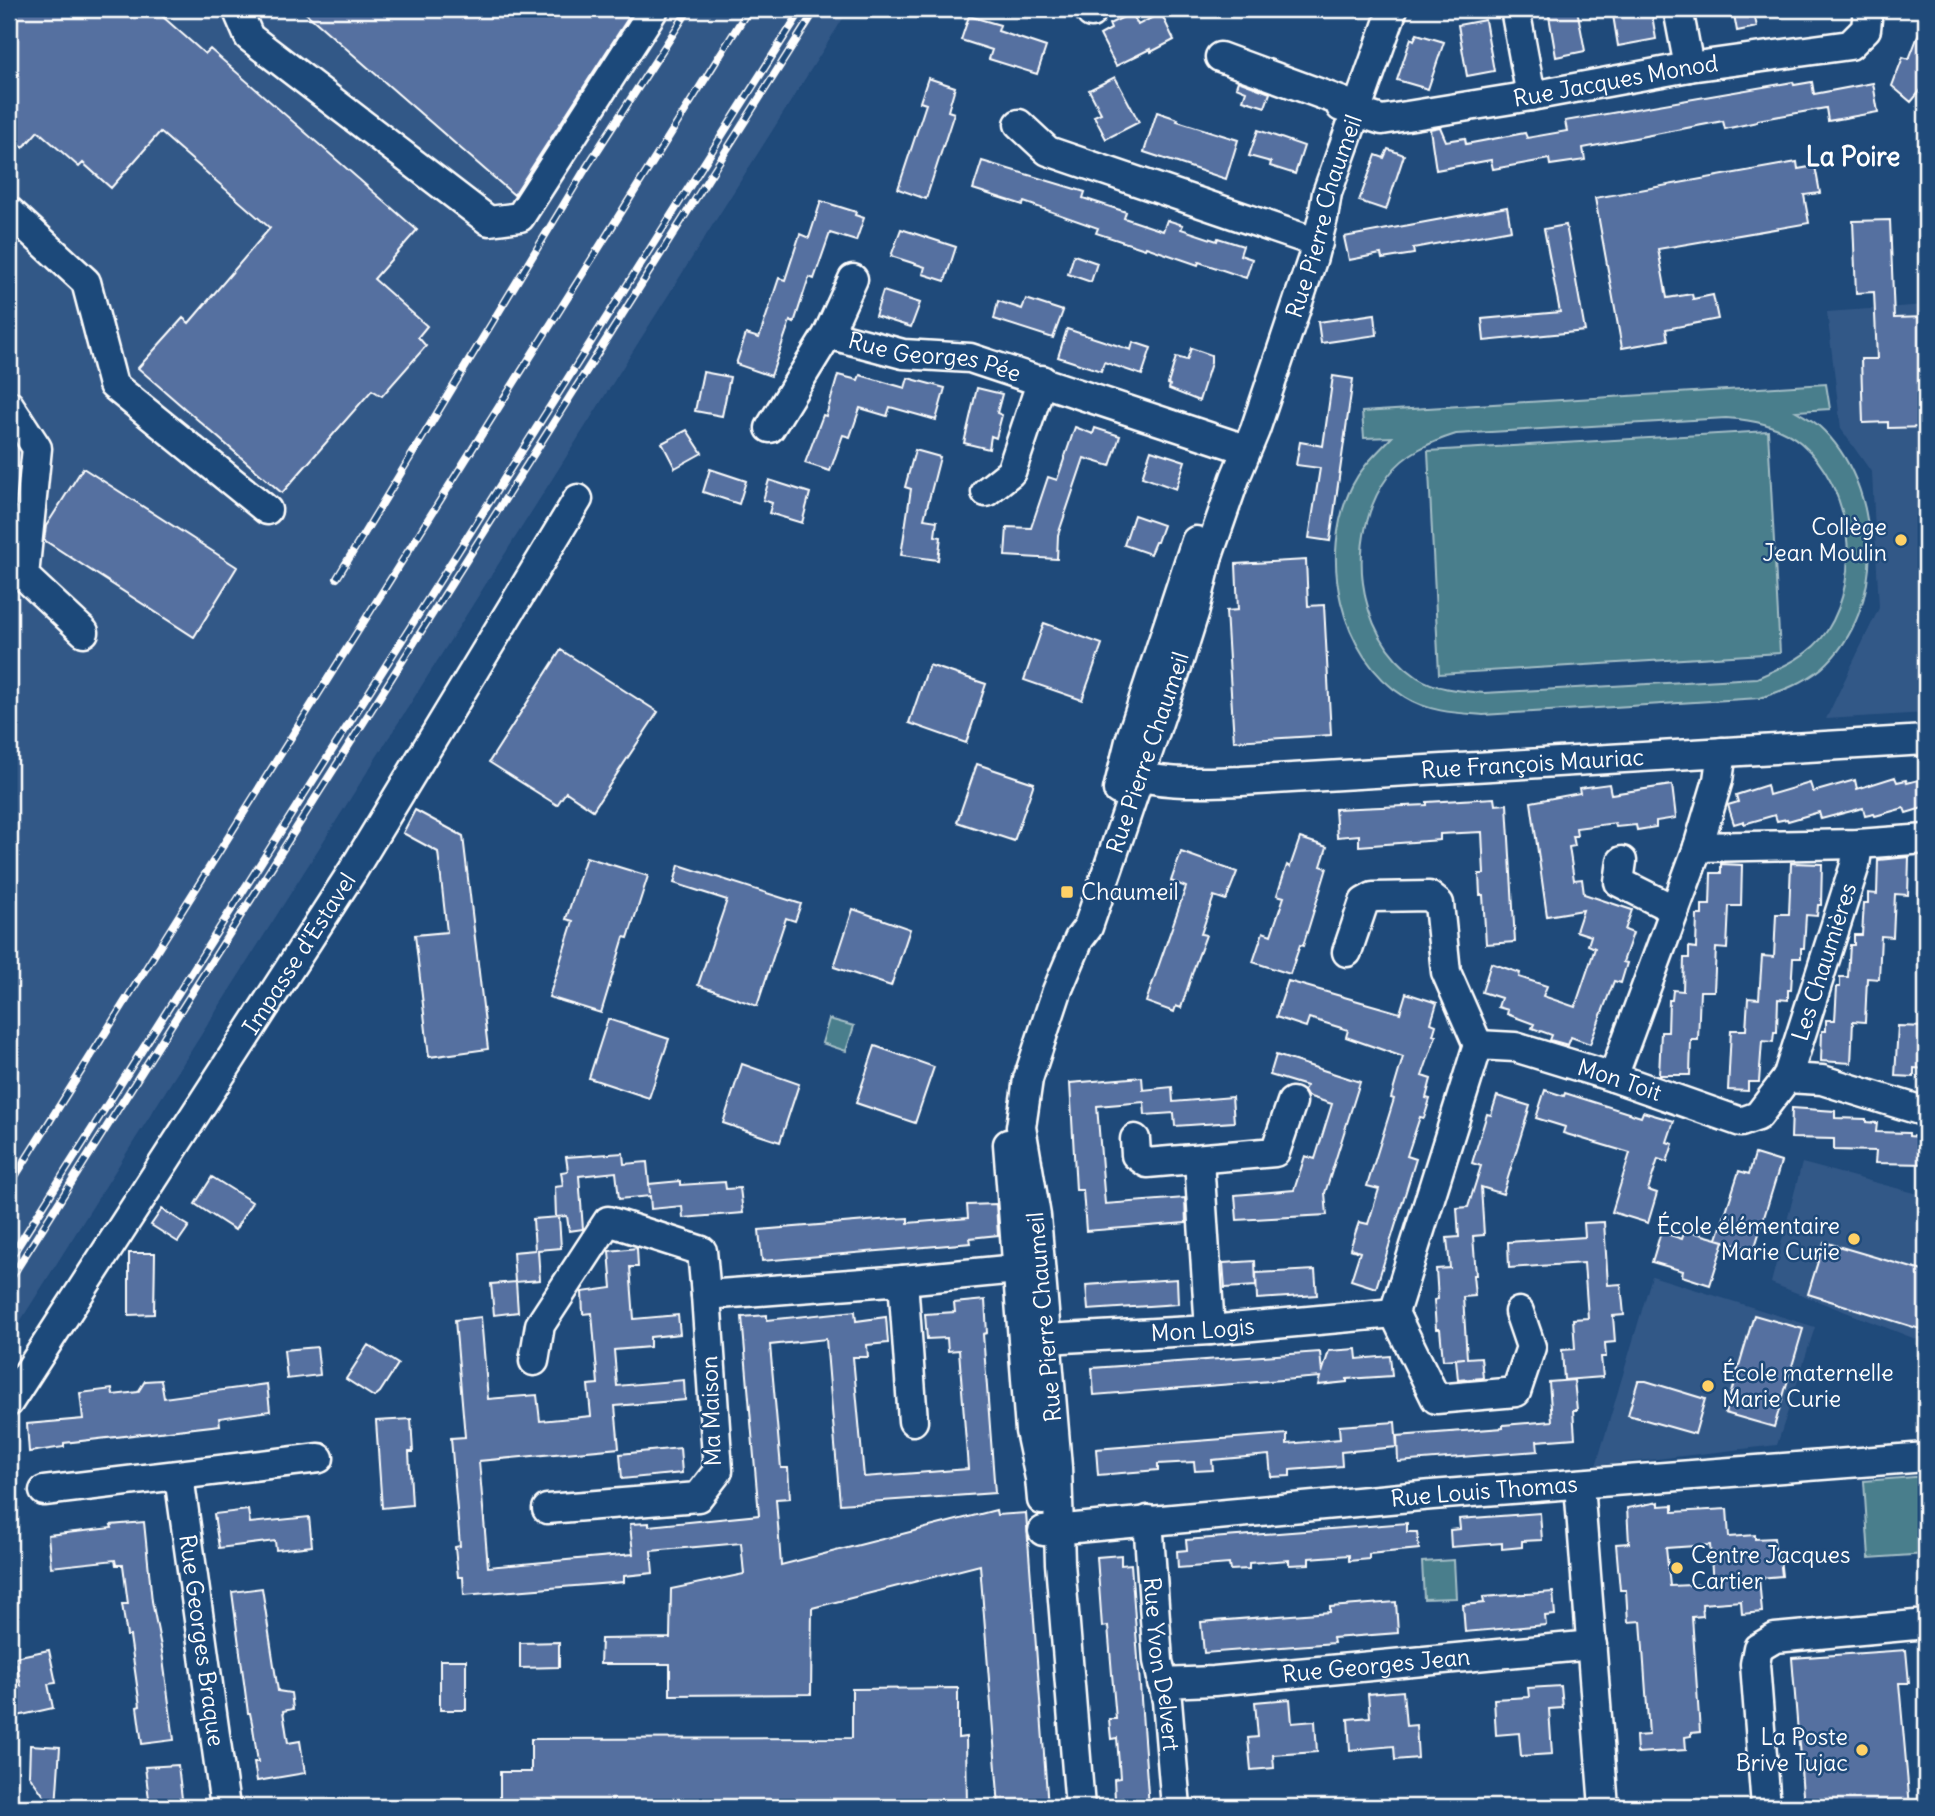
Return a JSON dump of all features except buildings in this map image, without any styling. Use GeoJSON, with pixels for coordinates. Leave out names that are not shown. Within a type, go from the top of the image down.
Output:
{"type":"FeatureCollection","features":[{"type":"Feature","properties":{"kind":"street"},"geometry":{"type":"LineString","coordinates":[[237,9],[249,37],[489,221],[520,217],[654,9]]}},
{"type":"Feature","properties":{"kind":"street","name":"Rue Pierre Chaumeil"},"geometry":{"type":"LineString","coordinates":[[1065,1807],[1051,1530],[1057,1467],[1036,1216],[1021,1127],[1028,1079],[1057,991],[1079,939],[1088,927],[1178,593],[1219,477],[1248,412],[1289,289],[1327,193],[1346,106],[1375,9]]}},
{"type":"Feature","properties":{"kind":"street","name":"Rue Pierre Chaumeil"},"geometry":{"type":"LineString","coordinates":[[1346,106],[1364,90],[1393,9]]}},
{"type":"Feature","properties":{"kind":"street"},"geometry":{"type":"LineString","coordinates":[[1515,9],[1531,96]]}},
{"type":"Feature","properties":{"kind":"street"},"geometry":{"type":"LineString","coordinates":[[1678,9],[1689,68]]}},
{"type":"Feature","properties":{"kind":"street","name":"Rue Jacques Monod"},"geometry":{"type":"LineString","coordinates":[[1220,57],[1382,120],[1689,68],[1850,45],[1866,29],[1868,9]]}},
{"type":"Feature","properties":{"kind":"street"},"geometry":{"type":"LineString","coordinates":[[1019,124],[1048,151],[1309,240]]}},
{"type":"Feature","properties":{"kind":"street"},"geometry":{"type":"LineString","coordinates":[[9,211],[86,282],[113,385],[267,510]]}},
{"type":"Feature","properties":{"kind":"street","name":"Rue Pierre Chaumeil"},"geometry":{"type":"LineString","coordinates":[[1080,1807],[1051,1530],[1030,1431],[1007,1139],[1015,1076],[1045,989],[1078,913],[1195,610],[1213,543],[1245,451],[1258,423],[1309,240]]}},
{"type":"Feature","properties":{"kind":"street","name":"Rue Georges Pée"},"geometry":{"type":"LineString","coordinates":[[770,428],[828,334],[853,279]]}},
{"type":"Feature","properties":{"kind":"street","name":"Rue Georges Pée"},"geometry":{"type":"LineString","coordinates":[[828,334],[903,354],[970,358],[1233,445]]}},
{"type":"Feature","properties":{"kind":"street","name":"Rue Georges Pée"},"geometry":{"type":"LineString","coordinates":[[986,492],[1011,472],[1042,380]]}},
{"type":"Feature","properties":{"kind":"street"},"geometry":{"type":"LineString","coordinates":[[9,405],[37,448],[24,576],[84,632]]}},
{"type":"Feature","properties":{"kind":"street","name":"Impasse d'Estavel"},"geometry":{"type":"LineString","coordinates":[[9,1402],[352,872],[578,499]]}},
{"type":"Feature","properties":{"kind":"street","name":"Rue François Mauriac"},"geometry":{"type":"LineString","coordinates":[[1131,774],[1172,782],[1241,781],[1926,740]]}},
{"type":"Feature","properties":{"kind":"street"},"geometry":{"type":"LineString","coordinates":[[1613,1077],[1698,847],[1718,780],[1722,752]]}},
{"type":"Feature","properties":{"kind":"street"},"geometry":{"type":"LineString","coordinates":[[1698,847],[1858,844],[1926,839]]}},
{"type":"Feature","properties":{"kind":"street","name":"Les Chaumières"},"geometry":{"type":"LineString","coordinates":[[1758,1116],[1787,1079],[1855,865],[1858,844]]}},
{"type":"Feature","properties":{"kind":"street"},"geometry":{"type":"LineString","coordinates":[[1622,861],[1619,882],[1675,909]]}},
{"type":"Feature","properties":{"kind":"street"},"geometry":{"type":"LineString","coordinates":[[1347,952],[1364,902],[1373,897],[1429,896],[1439,904],[1446,972],[1478,1045],[1394,1312],[1436,1399],[1516,1392],[1531,1347],[1519,1312]]}},
{"type":"Feature","properties":{"kind":"street","name":"Mon Toit"},"geometry":{"type":"LineString","coordinates":[[1478,1045],[1514,1047],[1613,1077],[1741,1122],[1758,1116]]}},
{"type":"Feature","properties":{"kind":"street"},"geometry":{"type":"LineString","coordinates":[[1787,1079],[1822,1080],[1926,1112]]}},
{"type":"Feature","properties":{"kind":"street"},"geometry":{"type":"LineString","coordinates":[[1135,1139],[1136,1155],[1147,1163],[1275,1152],[1292,1102]]}},
{"type":"Feature","properties":{"kind":"street"},"geometry":{"type":"LineString","coordinates":[[1199,1160],[1210,1330]]}},
{"type":"Feature","properties":{"kind":"street","name":"Ma Maison"},"geometry":{"type":"LineString","coordinates":[[534,1361],[540,1325],[608,1221],[702,1251],[718,1471],[698,1497],[547,1509]]}},
{"type":"Feature","properties":{"kind":"street"},"geometry":{"type":"LineString","coordinates":[[706,1295],[1017,1269],[1041,1291]]}},
{"type":"Feature","properties":{"kind":"street"},"geometry":{"type":"LineString","coordinates":[[903,1280],[914,1421]]}},
{"type":"Feature","properties":{"kind":"street","name":"Mon Logis"},"geometry":{"type":"LineString","coordinates":[[1045,1339],[1210,1330],[1394,1312]]}},
{"type":"Feature","properties":{"kind":"street"},"geometry":{"type":"LineString","coordinates":[[1025,1368],[1045,1339]]}},
{"type":"Feature","properties":{"kind":"street","name":"Rue Louis Thomas"},"geometry":{"type":"LineString","coordinates":[[1051,1530],[1926,1457]]}},
{"type":"Feature","properties":{"kind":"street"},"geometry":{"type":"LineString","coordinates":[[44,1491],[319,1458]]}},
{"type":"Feature","properties":{"kind":"street","name":"Rue Georges Braque"},"geometry":{"type":"LineString","coordinates":[[179,1476],[225,1807]]}},
{"type":"Feature","properties":{"kind":"street"},"geometry":{"type":"LineString","coordinates":[[1579,1485],[1604,1807]]}},
{"type":"Feature","properties":{"kind":"street","name":"Rue Yvon Delvert"},"geometry":{"type":"LineString","coordinates":[[1148,1520],[1158,1661],[1167,1701],[1176,1807]]}},
{"type":"Feature","properties":{"kind":"street"},"geometry":{"type":"LineString","coordinates":[[1766,1807],[1755,1664],[1758,1648],[1775,1639],[1926,1624]]}},
{"type":"Feature","properties":{"kind":"street","name":"Rue Georges Jean"},"geometry":{"type":"LineString","coordinates":[[1162,1683],[1214,1681],[1591,1645]]}},
{"type":"Feature","properties":{"kind":"shaded area"},"geometry":{"type":"Polygon","coordinates":[[[9,9],[849,9],[9,1339],[9,9]]]}},
{"type":"Feature","properties":{"kind":"shaded area","name":"Collège Jean Moulin"},"geometry":{"type":"Polygon","coordinates":[[[1926,305],[1926,713],[1826,719],[1879,608],[1872,473],[1841,429],[1827,312],[1926,305]]]}},
{"type":"Feature","properties":{"kind":"shaded area","name":"École élémentaire Marie Curie"},"geometry":{"type":"Polygon","coordinates":[[[1802,1163],[1926,1196],[1926,1343],[1771,1283],[1802,1163]]]}},
{"type":"Feature","properties":{"kind":"shaded area","name":"École maternelle Marie Curie"},"geometry":{"type":"Polygon","coordinates":[[[1652,1276],[1815,1327],[1777,1445],[1596,1466],[1652,1276]]]}},
{"type":"Feature","properties":{"kind":"green space"},"geometry":{"type":"Polygon","coordinates":[[[1826,384],[1830,409],[1796,411],[1819,426],[1840,451],[1856,480],[1866,513],[1870,547],[1867,581],[1859,613],[1844,643],[1822,668],[1792,686],[1760,698],[1483,715],[1443,711],[1414,702],[1382,679],[1364,656],[1350,630],[1341,602],[1336,572],[1342,513],[1356,479],[1392,437],[1364,438],[1362,412],[1826,384]],[[1726,418],[1456,434],[1419,449],[1403,460],[1389,475],[1375,499],[1366,526],[1362,554],[1363,582],[1369,610],[1380,636],[1396,659],[1417,677],[1449,689],[1484,693],[1757,678],[1796,659],[1813,647],[1827,631],[1838,609],[1848,558],[1841,507],[1818,461],[1801,443],[1775,428],[1726,418]]]}},
{"type":"Feature","properties":{"kind":"green space"},"geometry":{"type":"Polygon","coordinates":[[[1768,431],[1780,653],[1439,674],[1428,451],[1768,431]]]}},
{"type":"Feature","properties":{"kind":"green space"},"geometry":{"type":"Polygon","coordinates":[[[829,1019],[854,1026],[846,1051],[822,1043],[829,1019]]]}},
{"type":"Feature","properties":{"kind":"green space"},"geometry":{"type":"Polygon","coordinates":[[[1926,1476],[1926,1554],[1869,1558],[1864,1481],[1926,1476]]]}},
{"type":"Feature","properties":{"kind":"green space"},"geometry":{"type":"Polygon","coordinates":[[[1454,1560],[1456,1598],[1424,1599],[1422,1562],[1454,1560]]]}},
{"type":"Feature","properties":{"kind":"railway"},"geometry":{"type":"LineString","coordinates":[[337,578],[586,168],[689,9]]}},
{"type":"Feature","properties":{"kind":"railway"},"geometry":{"type":"LineString","coordinates":[[9,1186],[749,9]]}},
{"type":"Feature","properties":{"kind":"railway"},"geometry":{"type":"LineString","coordinates":[[9,1260],[802,9]]}},
{"type":"Feature","properties":{"kind":"railway"},"geometry":{"type":"LineString","coordinates":[[9,1281],[816,9]]}},
{"type":"Feature","properties":{"kind":"place","name":"Collège Jean Moulin"},"geometry":{"type":"Point","coordinates":[1901,540]}},
{"type":"Feature","properties":{"kind":"place","name":"Chaumeil"},"geometry":{"type":"Point","coordinates":[1067,892]}},
{"type":"Feature","properties":{"kind":"place","name":"École élémentaire Marie Curie"},"geometry":{"type":"Point","coordinates":[1854,1239]}},
{"type":"Feature","properties":{"kind":"place","name":"École maternelle Marie Curie"},"geometry":{"type":"Point","coordinates":[1708,1386]}},
{"type":"Feature","properties":{"kind":"place","name":"Centre Jacques Cartier"},"geometry":{"type":"Point","coordinates":[1677,1568]}},
{"type":"Feature","properties":{"kind":"place","name":"La Poste Brive Tujac"},"geometry":{"type":"Point","coordinates":[1862,1750]}},
{"type":"Feature","properties":{"kind":"district","name":"La Poire"},"geometry":{"type":"Point","coordinates":[1853,157]}}]}
